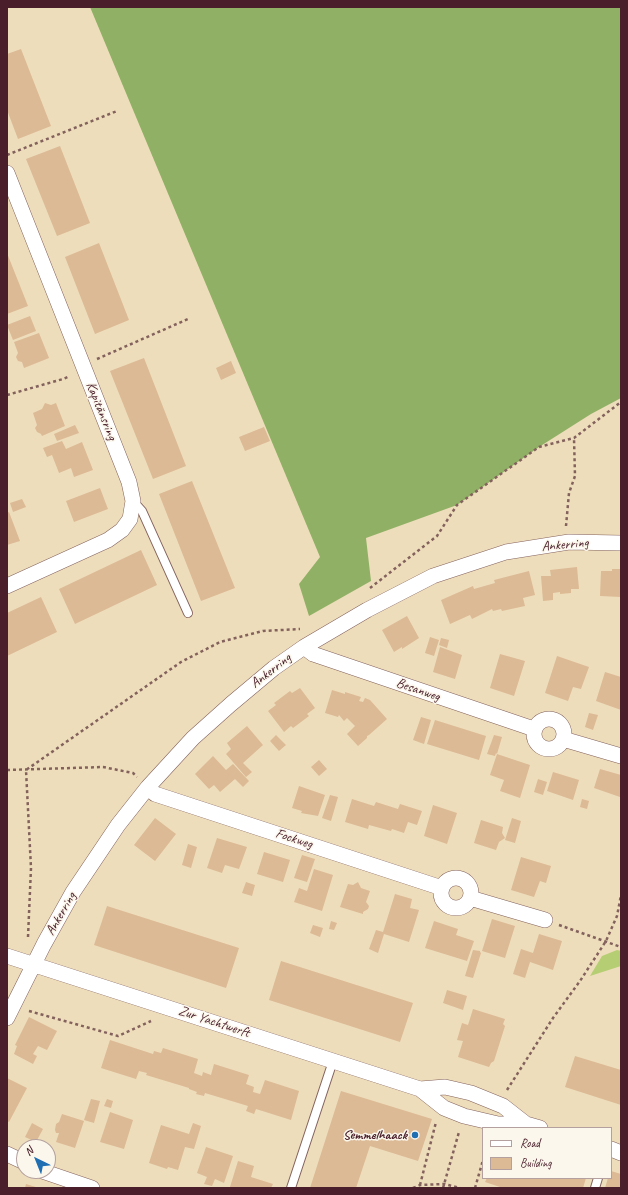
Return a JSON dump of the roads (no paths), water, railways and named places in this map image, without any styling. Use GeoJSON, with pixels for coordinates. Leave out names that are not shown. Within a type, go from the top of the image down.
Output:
{"type":"FeatureCollection","features":[{"type":"Feature","properties":{"kind":"street","name":"Kapitänsring"},"geometry":{"type":"LineString","coordinates":[[7,173],[129,482],[133,501],[130,519],[122,530],[108,540],[7,586]]}},
{"type":"Feature","properties":{"kind":"street","name":"Ankerring"},"geometry":{"type":"LineString","coordinates":[[7,1018],[73,892],[118,825],[148,787],[194,738],[231,704],[274,668],[304,647],[367,610],[433,576],[506,552],[565,543],[621,543]]}},
{"type":"Feature","properties":{"kind":"street","name":"Besanweg"},"geometry":{"type":"LineString","coordinates":[[304,647],[313,654],[534,729]]}},
{"type":"Feature","properties":{"kind":"street"},"geometry":{"type":"LineString","coordinates":[[542,720],[554,720],[559,722],[562,727],[564,733],[563,739],[560,745],[554,749],[547,750],[540,747],[536,742],[533,736],[534,729],[542,720]]}},
{"type":"Feature","properties":{"kind":"street"},"geometry":{"type":"LineString","coordinates":[[563,739],[621,756]]}},
{"type":"Feature","properties":{"kind":"street","name":"Fockweg"},"geometry":{"type":"LineString","coordinates":[[148,787],[155,794],[442,888]]}},
{"type":"Feature","properties":{"kind":"street"},"geometry":{"type":"LineString","coordinates":[[458,877],[469,885],[471,891],[470,898],[467,903],[462,906],[457,908],[451,907],[442,899],[442,888],[445,882],[451,878],[458,877]]}},
{"type":"Feature","properties":{"kind":"street"},"geometry":{"type":"LineString","coordinates":[[470,898],[545,920]]}},
{"type":"Feature","properties":{"kind":"street","name":"Zur Yachtwerft"},"geometry":{"type":"LineString","coordinates":[[7,956],[420,1089],[444,1108],[464,1116],[498,1124],[526,1124],[536,1127]]}},
{"type":"Feature","properties":{"kind":"street","name":"Zur Yachtwerft"},"geometry":{"type":"LineString","coordinates":[[420,1089],[445,1087],[471,1093],[503,1106],[526,1124]]}},
{"type":"Feature","properties":{"kind":"street"},"geometry":{"type":"LineString","coordinates":[[56,1176],[92,1188]]}},
{"type":"Feature","properties":{"kind":"lane"},"geometry":{"type":"LineString","coordinates":[[133,501],[142,511],[188,613]]}},
{"type":"Feature","properties":{"kind":"lane"},"geometry":{"type":"LineString","coordinates":[[291,1188],[333,1061]]}},
{"type":"Feature","properties":{"kind":"place","name":"Semmelhaack"},"geometry":{"type":"Point","coordinates":[415,1135]}}]}
